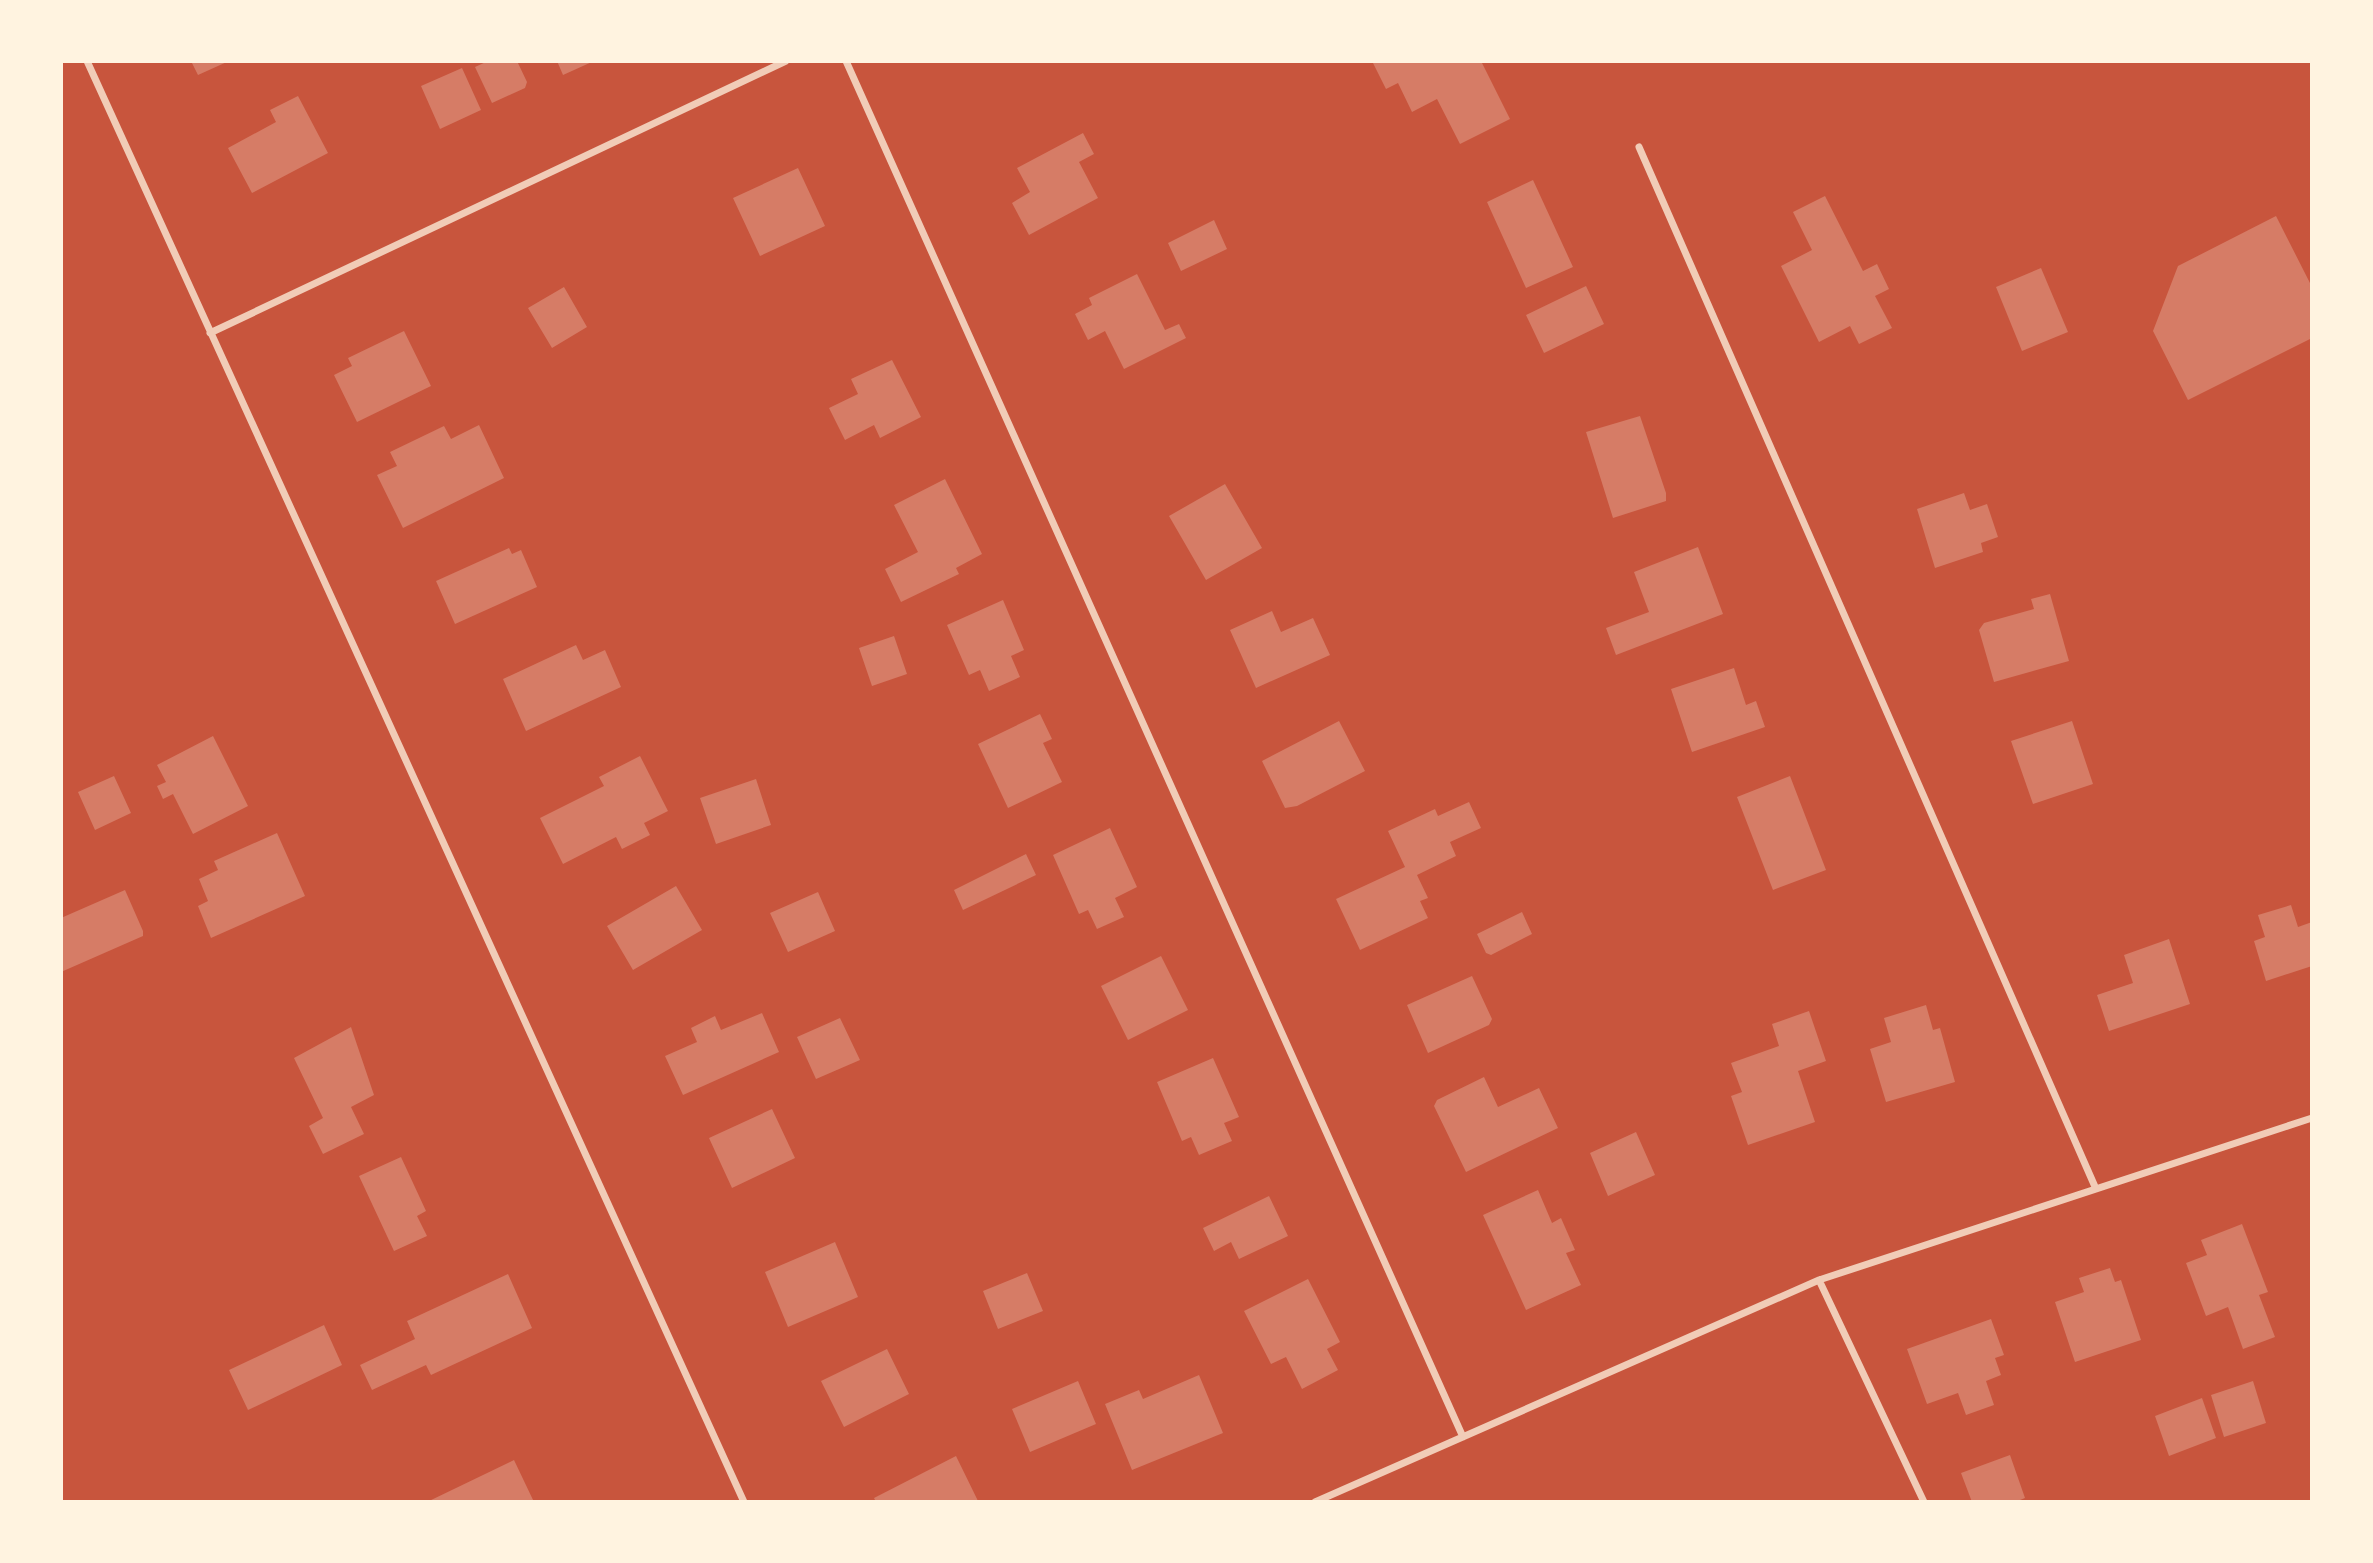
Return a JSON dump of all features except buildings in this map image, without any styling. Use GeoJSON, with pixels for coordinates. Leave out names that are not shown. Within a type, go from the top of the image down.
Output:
{"type":"FeatureCollection","features":[{"type":"Feature","properties":{"kind":"street"},"geometry":{"type":"LineString","coordinates":[[88,61],[744,1502]]}},
{"type":"Feature","properties":{"kind":"street"},"geometry":{"type":"LineString","coordinates":[[211,333],[786,61]]}},
{"type":"Feature","properties":{"kind":"street"},"geometry":{"type":"LineString","coordinates":[[846,61],[1463,1437]]}},
{"type":"Feature","properties":{"kind":"street"},"geometry":{"type":"LineString","coordinates":[[1639,147],[2096,1189]]}},
{"type":"Feature","properties":{"kind":"street"},"geometry":{"type":"LineString","coordinates":[[1315,1502],[1819,1280],[2312,1118]]}},
{"type":"Feature","properties":{"kind":"street"},"geometry":{"type":"LineString","coordinates":[[1819,1280],[1924,1502]]}}]}
